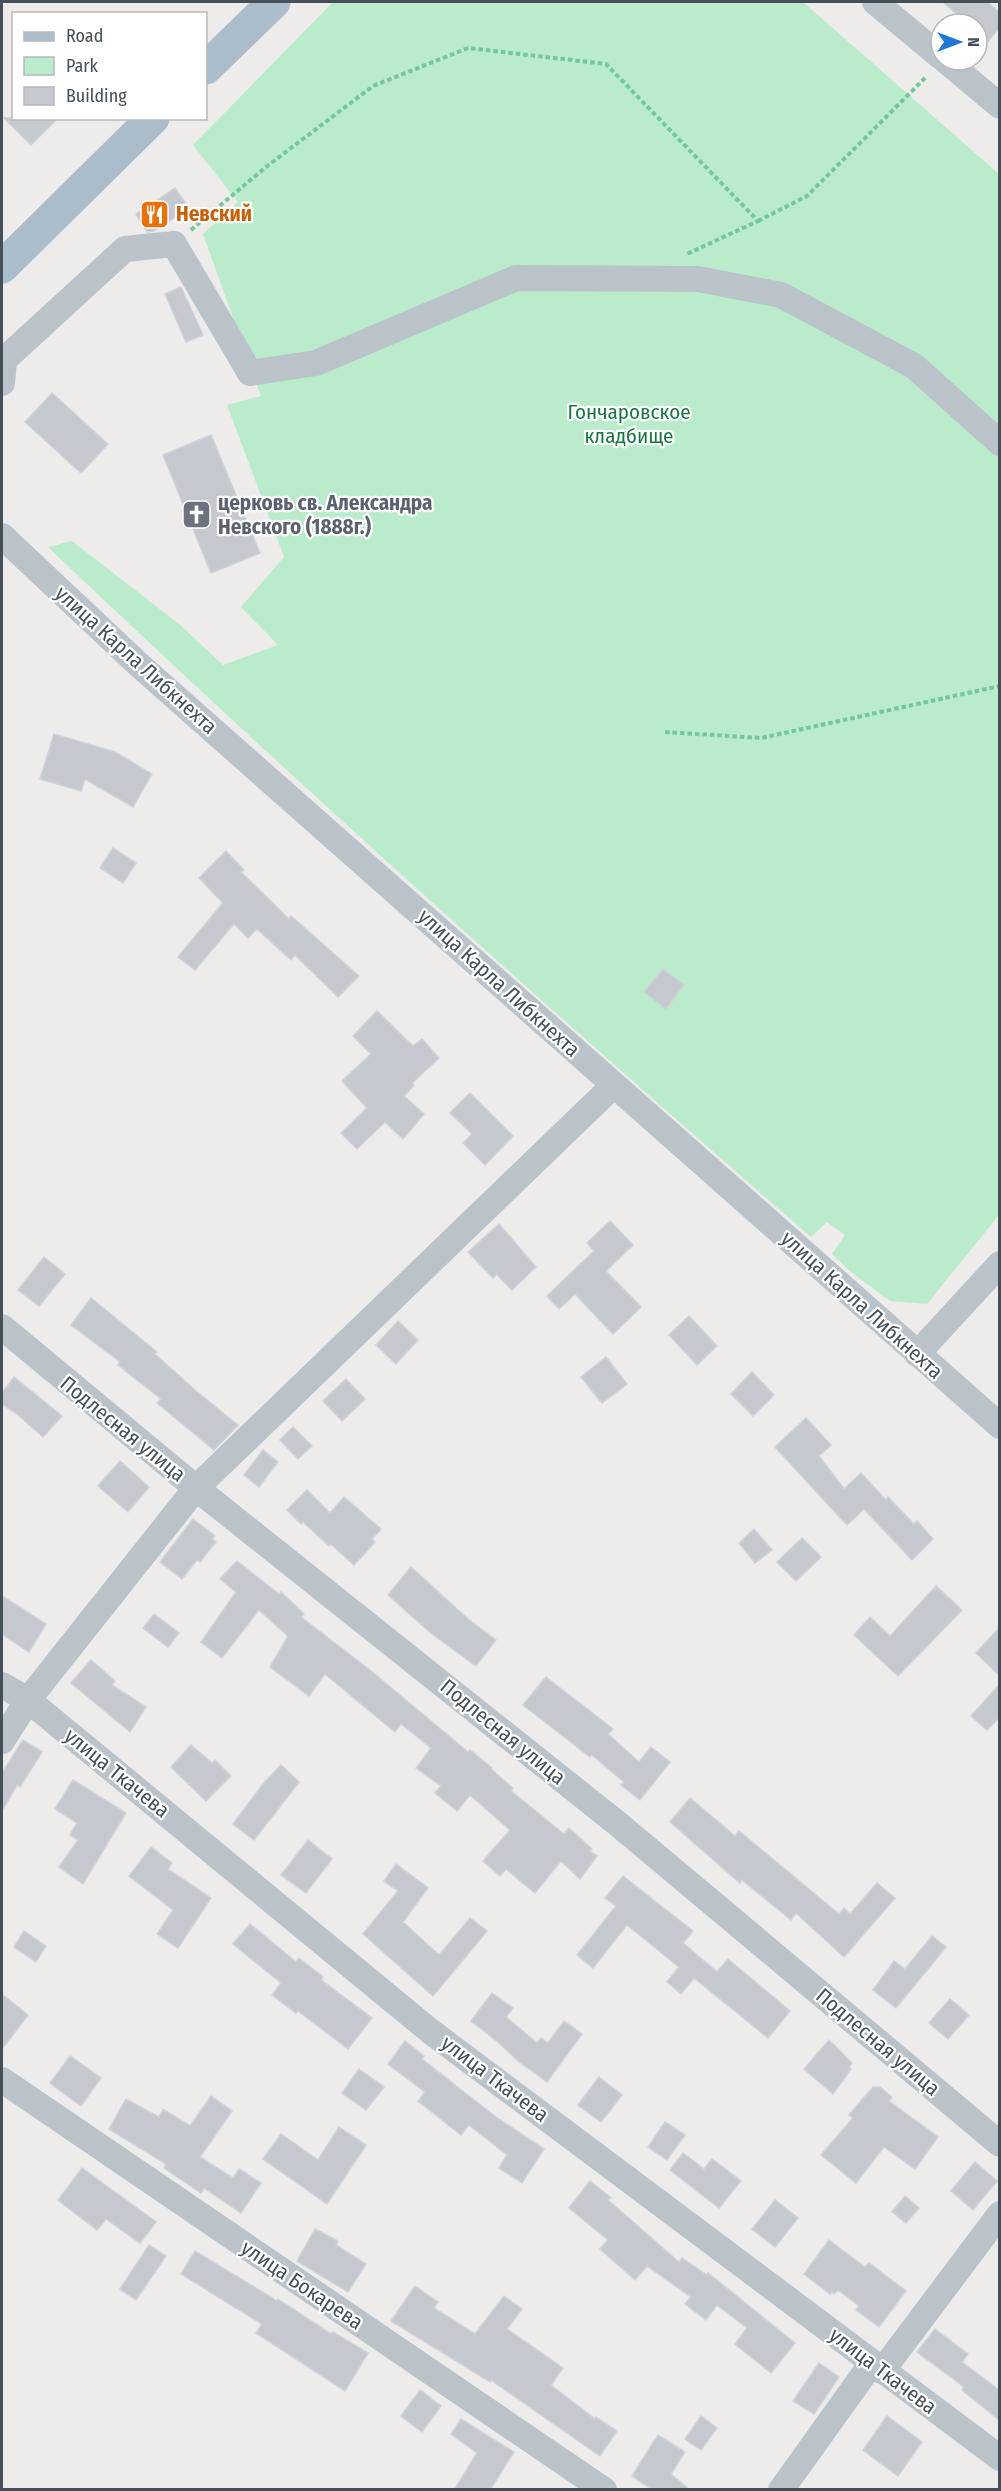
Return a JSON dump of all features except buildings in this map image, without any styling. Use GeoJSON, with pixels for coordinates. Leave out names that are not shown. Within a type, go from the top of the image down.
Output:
{"type":"FeatureCollection","features":[{"type":"Feature","properties":{"kind":"main road"},"geometry":{"type":"LineString","coordinates":[[207,67],[274,2]]}},
{"type":"Feature","properties":{"kind":"main road"},"geometry":{"type":"LineString","coordinates":[[2,267],[151,120]]}},
{"type":"Feature","properties":{"kind":"street"},"geometry":{"type":"LineString","coordinates":[[875,2],[929,56]]}},
{"type":"Feature","properties":{"kind":"street"},"geometry":{"type":"LineString","coordinates":[[949,72],[999,106]]}},
{"type":"Feature","properties":{"kind":"street"},"geometry":{"type":"LineString","coordinates":[[2,366],[125,249],[174,244],[250,373],[316,363],[516,278],[698,279],[781,295],[914,366],[999,443]]}},
{"type":"Feature","properties":{"kind":"street","name":"улица Карла Либкнехта"},"geometry":{"type":"LineString","coordinates":[[2,536],[138,664],[999,1426]]}},
{"type":"Feature","properties":{"kind":"street"},"geometry":{"type":"LineString","coordinates":[[2,1741],[28,1701],[196,1488],[614,1085]]}},
{"type":"Feature","properties":{"kind":"street"},"geometry":{"type":"LineString","coordinates":[[916,1354],[999,1264]]}},
{"type":"Feature","properties":{"kind":"street","name":"Подлесная улица"},"geometry":{"type":"LineString","coordinates":[[2,1327],[196,1488],[618,1824],[999,2144]]}},
{"type":"Feature","properties":{"kind":"street","name":"улица Ткачева"},"geometry":{"type":"LineString","coordinates":[[2,1685],[28,1701],[430,2031],[999,2458]]}},
{"type":"Feature","properties":{"kind":"street","name":"улица Бокарева"},"geometry":{"type":"LineString","coordinates":[[2,2080],[604,2490]]}},
{"type":"Feature","properties":{"kind":"street"},"geometry":{"type":"LineString","coordinates":[[781,2490],[999,2214]]}},
{"type":"Feature","properties":{"kind":"path"},"geometry":{"type":"LineString","coordinates":[[174,244],[266,167],[373,86],[468,48],[606,64],[758,221]]}},
{"type":"Feature","properties":{"kind":"path"},"geometry":{"type":"LineString","coordinates":[[686,254],[807,196],[929,72]]}},
{"type":"Feature","properties":{"kind":"path"},"geometry":{"type":"LineString","coordinates":[[665,732],[761,738],[999,686]]}},
{"type":"Feature","properties":{"kind":"green space","name":"Гончаровское кладбище"},"geometry":{"type":"Polygon","coordinates":[[[333,2],[803,2],[999,174],[999,1215],[927,1304],[890,1301],[851,1272],[832,1254],[845,1235],[827,1222],[811,1237],[425,896],[235,723],[48,547],[72,541],[179,624],[223,665],[278,645],[241,607],[284,557],[227,405],[261,396],[203,234],[238,202],[193,145],[333,2]]]}},
{"type":"Feature","properties":{"kind":"place","name":"Невский"},"geometry":{"type":"Point","coordinates":[155,214]}},
{"type":"Feature","properties":{"kind":"place","name":"церковь св. Александра Невского (1888г.)"},"geometry":{"type":"Point","coordinates":[197,515]}}]}
